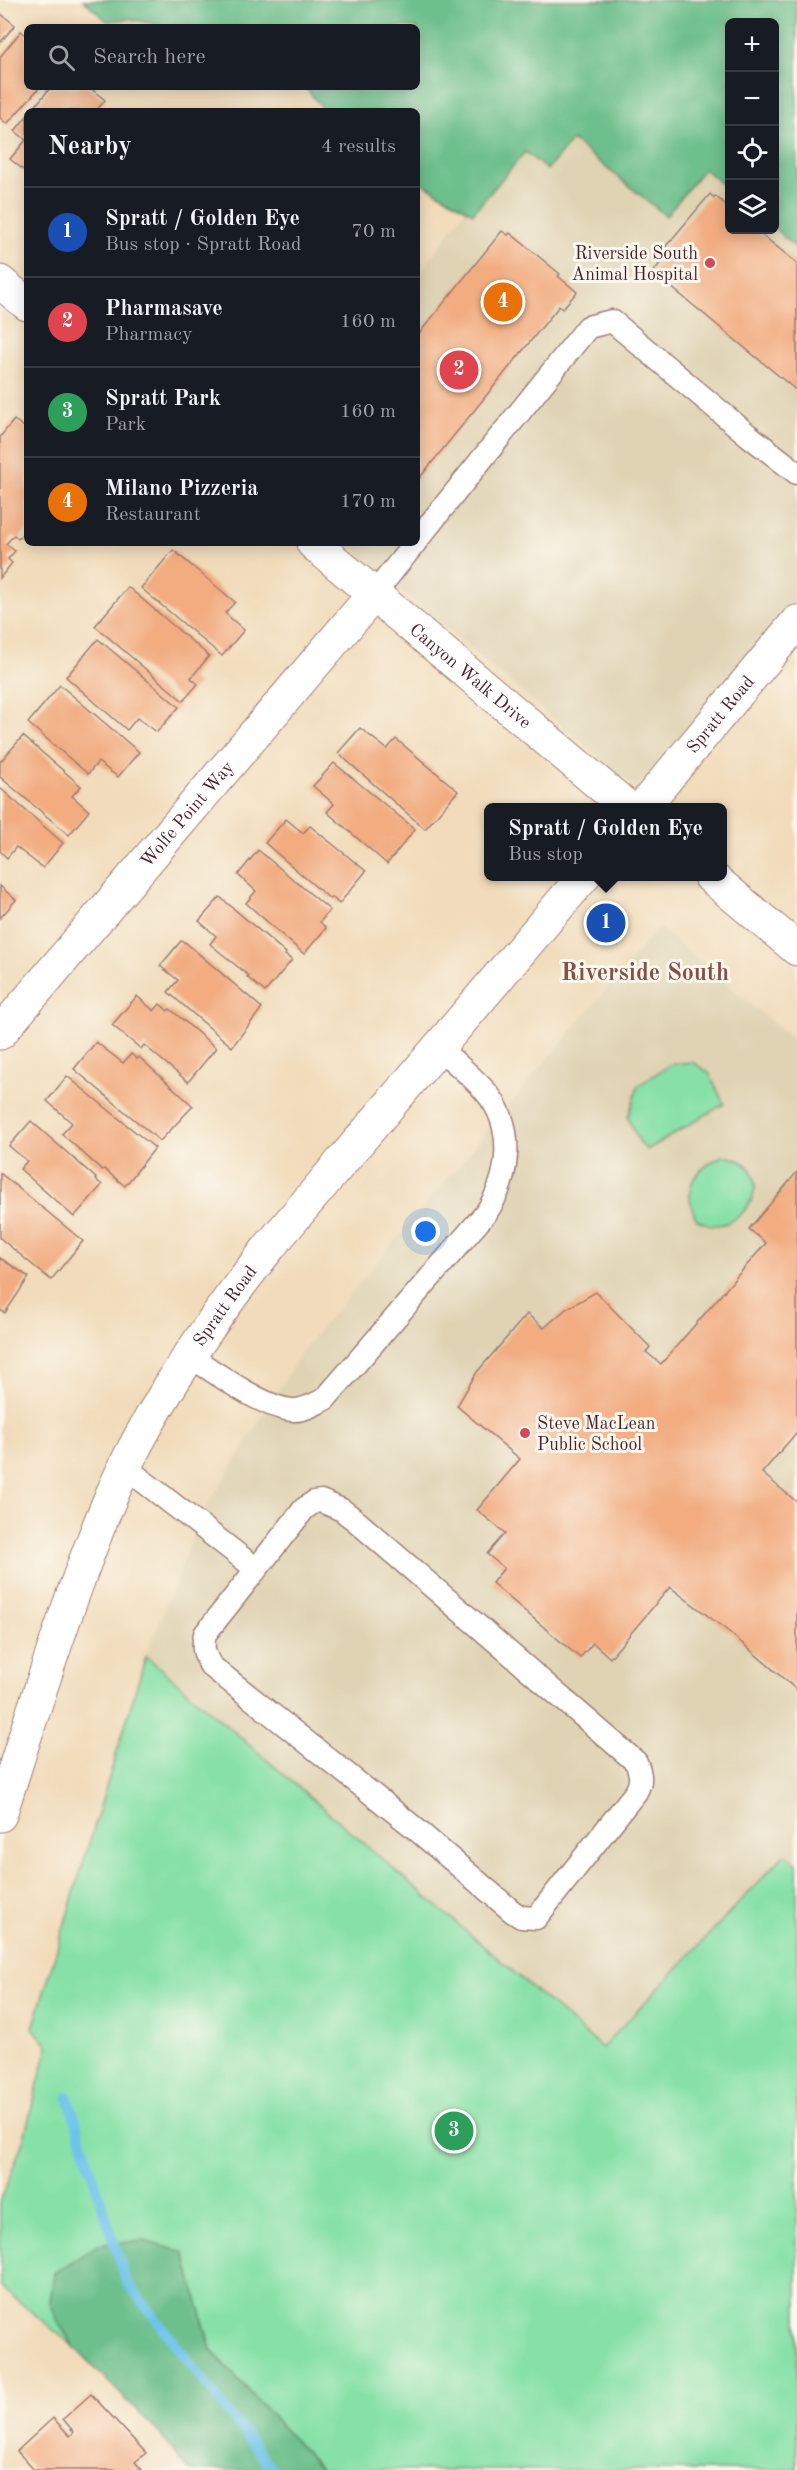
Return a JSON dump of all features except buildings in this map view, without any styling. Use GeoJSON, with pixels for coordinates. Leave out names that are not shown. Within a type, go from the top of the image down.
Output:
{"type":"FeatureCollection","features":[{"type":"Feature","properties":{"kind":"street","name":"Canyon Walk Drive"},"geometry":{"type":"LineString","coordinates":[[317,546],[623,803]]}},
{"type":"Feature","properties":{"kind":"street","name":"Wolfe Point Way"},"geometry":{"type":"LineString","coordinates":[[0,1033],[374,594]]}},
{"type":"Feature","properties":{"kind":"street","name":"Spratt Road"},"geometry":{"type":"LineString","coordinates":[[645,803],[797,622]]}},
{"type":"Feature","properties":{"kind":"street","name":"Spratt Road"},"geometry":{"type":"LineString","coordinates":[[0,1815],[74,1592],[98,1528],[125,1467],[163,1397],[225,1302],[270,1246],[580,881]]}},
{"type":"Feature","properties":{"kind":"street"},"geometry":{"type":"LineString","coordinates":[[716,881],[797,949]]}},
{"type":"Feature","properties":{"kind":"lane"},"geometry":{"type":"LineString","coordinates":[[420,537],[588,327],[612,321],[797,473]]}},
{"type":"Feature","properties":{"kind":"lane"},"geometry":{"type":"LineString","coordinates":[[374,594],[413,546]]}},
{"type":"Feature","properties":{"kind":"lane"},"geometry":{"type":"LineString","coordinates":[[189,1356],[231,1384],[262,1400],[293,1410],[325,1399],[486,1213],[495,1199],[507,1162],[507,1148],[502,1124],[486,1092],[438,1047]]}},
{"type":"Feature","properties":{"kind":"lane"},"geometry":{"type":"LineString","coordinates":[[125,1467],[255,1568]]}},
{"type":"Feature","properties":{"kind":"lane"},"geometry":{"type":"LineString","coordinates":[[321,1501],[342,1510],[636,1762],[641,1776],[636,1792],[541,1914],[536,1918],[529,1918],[513,1912],[411,1825],[211,1666],[204,1651],[205,1634],[255,1568],[309,1505],[321,1501]]}},
{"type":"Feature","properties":{"kind":"shaded area"},"geometry":{"type":"Polygon","coordinates":[[[572,115],[704,143],[725,161],[725,234],[779,234],[779,207],[797,223],[797,597],[636,789],[350,546],[420,546],[420,273],[526,126],[572,115]]]}},
{"type":"Feature","properties":{"kind":"shaded area","name":"Steve MacLean Public School"},"geometry":{"type":"Polygon","coordinates":[[[659,927],[797,1043],[797,1864],[785,1855],[602,2048],[146,1656],[201,1516],[303,1350],[659,927]]]}},
{"type":"Feature","properties":{"kind":"green space"},"geometry":{"type":"Polygon","coordinates":[[[83,0],[797,0],[797,249],[779,233],[779,18],[725,18],[725,187],[704,169],[666,216],[572,140],[547,170],[525,152],[473,213],[420,182],[420,108],[322,108],[308,90],[420,90],[420,24],[155,24],[130,19],[107,21],[83,0]]]}},
{"type":"Feature","properties":{"kind":"green space"},"geometry":{"type":"Polygon","coordinates":[[[693,1062],[709,1073],[724,1104],[647,1150],[639,1141],[628,1118],[638,1086],[671,1064],[693,1062]]]}},
{"type":"Feature","properties":{"kind":"green space"},"geometry":{"type":"Polygon","coordinates":[[[722,1156],[739,1160],[750,1169],[755,1190],[745,1210],[737,1217],[727,1223],[711,1225],[697,1220],[692,1209],[690,1190],[697,1174],[722,1156]]]}},
{"type":"Feature","properties":{"kind":"green space"},"geometry":{"type":"Polygon","coordinates":[[[146,1656],[602,2048],[785,1854],[797,1864],[797,2470],[322,2470],[211,2350],[184,2252],[57,2320],[74,2347],[0,2286],[0,2203],[23,2141],[48,2046],[33,2028],[146,1656]]]}},
{"type":"Feature","properties":{"kind":"green space"},"geometry":{"type":"Polygon","coordinates":[[[144,2241],[184,2252],[211,2350],[322,2470],[189,2470],[158,2432],[74,2347],[57,2320],[50,2302],[54,2273],[98,2245],[144,2241]]]}},
{"type":"Feature","properties":{"kind":"waterway"},"geometry":{"type":"LineString","coordinates":[[68,2097],[126,2281],[273,2470]]}},
{"type":"Feature","properties":{"kind":"place","name":"Riverside South Animal Hospital"},"geometry":{"type":"Point","coordinates":[710,263]}},
{"type":"Feature","properties":{"kind":"place","name":"Milano Pizzeria"},"geometry":{"type":"Point","coordinates":[503,302]}},
{"type":"Feature","properties":{"kind":"place","name":"Pharmasave"},"geometry":{"type":"Point","coordinates":[459,370]}},
{"type":"Feature","properties":{"kind":"place","name":"Spratt / Golden Eye"},"geometry":{"type":"Point","coordinates":[606,923]}},
{"type":"Feature","properties":{"kind":"place","name":"Steve MacLean Public School"},"geometry":{"type":"Point","coordinates":[525,1433]}},
{"type":"Feature","properties":{"kind":"place","name":"Spratt Park"},"geometry":{"type":"Point","coordinates":[454,2131]}},
{"type":"Feature","properties":{"kind":"district","name":"Riverside South"},"geometry":{"type":"Point","coordinates":[645,972]}}]}
